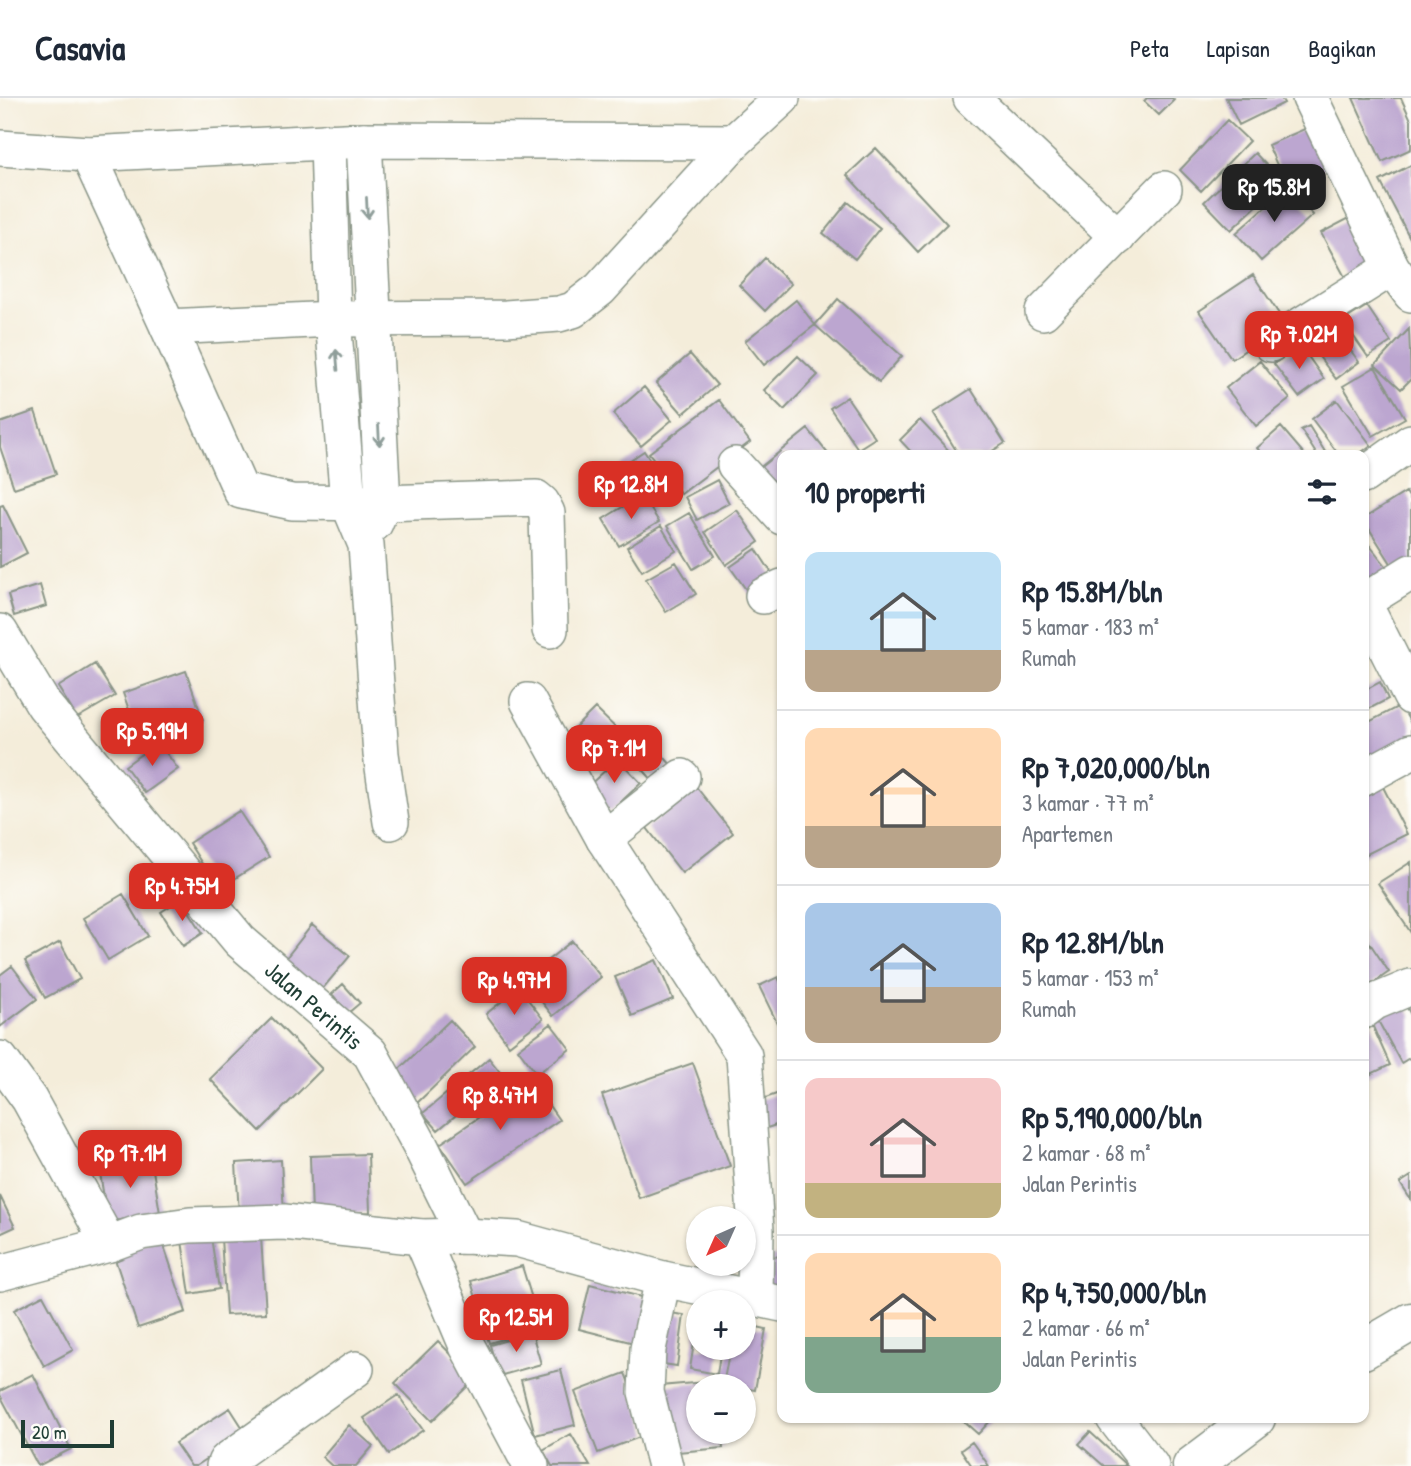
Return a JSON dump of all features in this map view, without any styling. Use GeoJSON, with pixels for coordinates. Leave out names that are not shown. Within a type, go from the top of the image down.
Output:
{"type":"FeatureCollection","features":[{"type":"Feature","properties":{"kind":"street"},"geometry":{"type":"LineString","coordinates":[[168,327],[333,319],[506,318],[559,314],[573,310],[600,289],[733,142],[782,98]]}},
{"type":"Feature","properties":{"kind":"street"},"geometry":{"type":"LineString","coordinates":[[971,98],[1118,237]]}},
{"type":"Feature","properties":{"kind":"street"},"geometry":{"type":"LineString","coordinates":[[1271,344],[1402,281],[1310,98]]}},
{"type":"Feature","properties":{"kind":"street"},"geometry":{"type":"LineString","coordinates":[[0,148],[88,154],[364,140],[733,142]]}},
{"type":"Feature","properties":{"kind":"street"},"geometry":{"type":"LineString","coordinates":[[364,140],[383,503],[366,545]]}},
{"type":"Feature","properties":{"kind":"street"},"geometry":{"type":"LineString","coordinates":[[328,141],[333,319],[348,502],[366,545],[380,742],[391,822]]}},
{"type":"Feature","properties":{"kind":"street"},"geometry":{"type":"LineString","coordinates":[[88,154],[241,491],[292,502],[383,503],[536,498],[547,513],[550,630]]}},
{"type":"Feature","properties":{"kind":"street"},"geometry":{"type":"LineString","coordinates":[[1043,312],[1164,188]]}},
{"type":"Feature","properties":{"kind":"street"},"geometry":{"type":"LineString","coordinates":[[1369,472],[1411,442]]}},
{"type":"Feature","properties":{"kind":"street"},"geometry":{"type":"LineString","coordinates":[[735,466],[777,512]]}},
{"type":"Feature","properties":{"kind":"street"},"geometry":{"type":"LineString","coordinates":[[1369,598],[1411,572]]}},
{"type":"Feature","properties":{"kind":"street"},"geometry":{"type":"LineString","coordinates":[[1369,628],[1377,662],[1411,697]]}},
{"type":"Feature","properties":{"kind":"street","name":"Jalan Perintis"},"geometry":{"type":"LineString","coordinates":[[0,632],[44,705],[240,941],[370,1053],[421,1145],[465,1236]]}},
{"type":"Feature","properties":{"kind":"street"},"geometry":{"type":"LineString","coordinates":[[0,1273],[109,1244],[141,1232],[190,1225],[284,1222],[421,1237],[517,1239],[663,1279],[769,1301],[756,1230],[744,1055],[604,839],[528,701]]}},
{"type":"Feature","properties":{"kind":"street"},"geometry":{"type":"LineString","coordinates":[[1369,775],[1411,752]]}},
{"type":"Feature","properties":{"kind":"street"},"geometry":{"type":"LineString","coordinates":[[604,839],[682,778]]}},
{"type":"Feature","properties":{"kind":"street"},"geometry":{"type":"LineString","coordinates":[[1369,1006],[1411,987]]}},
{"type":"Feature","properties":{"kind":"street"},"geometry":{"type":"LineString","coordinates":[[0,1059],[29,1099],[109,1244]]}},
{"type":"Feature","properties":{"kind":"street"},"geometry":{"type":"LineString","coordinates":[[421,1237],[467,1346],[531,1466]]}},
{"type":"Feature","properties":{"kind":"street"},"geometry":{"type":"LineString","coordinates":[[663,1279],[648,1349],[646,1392],[665,1466]]}},
{"type":"Feature","properties":{"kind":"street"},"geometry":{"type":"LineString","coordinates":[[1369,1346],[1411,1322]]}},
{"type":"Feature","properties":{"kind":"street"},"geometry":{"type":"LineString","coordinates":[[224,1466],[226,1461],[356,1369]]}},
{"type":"Feature","properties":{"kind":"street"},"geometry":{"type":"LineString","coordinates":[[1118,1423],[1151,1466]]}},
{"type":"Feature","properties":{"kind":"street"},"geometry":{"type":"LineString","coordinates":[[1192,1466],[1249,1423]]}},
{"type":"Feature","properties":{"kind":"building"},"geometry":{"type":"Polygon","coordinates":[[[1147,98],[1174,100],[1159,115],[1144,101],[1147,98]]]}},
{"type":"Feature","properties":{"kind":"building"},"geometry":{"type":"Polygon","coordinates":[[[1226,98],[1281,98],[1284,103],[1239,125],[1226,98]]]}},
{"type":"Feature","properties":{"kind":"building"},"geometry":{"type":"Polygon","coordinates":[[[1353,98],[1401,98],[1411,120],[1411,149],[1382,162],[1353,98]]]}},
{"type":"Feature","properties":{"kind":"building"},"geometry":{"type":"Polygon","coordinates":[[[1227,120],[1249,141],[1201,191],[1180,170],[1227,120]]]}},
{"type":"Feature","properties":{"kind":"building"},"geometry":{"type":"Polygon","coordinates":[[[1309,127],[1327,167],[1286,185],[1268,145],[1309,127]]]}},
{"type":"Feature","properties":{"kind":"building"},"geometry":{"type":"Polygon","coordinates":[[[876,148],[947,224],[918,252],[847,175],[876,148]]]}},
{"type":"Feature","properties":{"kind":"building"},"geometry":{"type":"Polygon","coordinates":[[[1255,153],[1282,182],[1231,230],[1204,202],[1255,153]]]}},
{"type":"Feature","properties":{"kind":"building"},"geometry":{"type":"Polygon","coordinates":[[[1411,165],[1411,240],[1380,181],[1411,165]]]}},
{"type":"Feature","properties":{"kind":"building"},"geometry":{"type":"Polygon","coordinates":[[[1288,187],[1313,215],[1261,261],[1236,233],[1288,187]]]}},
{"type":"Feature","properties":{"kind":"building"},"geometry":{"type":"Polygon","coordinates":[[[848,202],[880,228],[855,259],[823,233],[848,202]]]}},
{"type":"Feature","properties":{"kind":"building"},"geometry":{"type":"Polygon","coordinates":[[[1357,214],[1382,260],[1346,279],[1321,233],[1357,214]]]}},
{"type":"Feature","properties":{"kind":"building"},"geometry":{"type":"Polygon","coordinates":[[[765,258],[791,284],[765,311],[739,285],[765,258]]]}},
{"type":"Feature","properties":{"kind":"building"},"geometry":{"type":"Polygon","coordinates":[[[1253,275],[1285,323],[1232,359],[1199,311],[1253,275]]]}},
{"type":"Feature","properties":{"kind":"building"},"geometry":{"type":"Polygon","coordinates":[[[838,299],[902,356],[879,382],[815,325],[838,299]]]}},
{"type":"Feature","properties":{"kind":"building"},"geometry":{"type":"Polygon","coordinates":[[[796,300],[815,325],[764,365],[745,341],[796,300]]]}},
{"type":"Feature","properties":{"kind":"building"},"geometry":{"type":"Polygon","coordinates":[[[1367,306],[1391,342],[1368,357],[1343,321],[1367,306]]]}},
{"type":"Feature","properties":{"kind":"building"},"geometry":{"type":"Polygon","coordinates":[[[1326,316],[1359,362],[1336,379],[1302,334],[1326,316]]]}},
{"type":"Feature","properties":{"kind":"building"},"geometry":{"type":"Polygon","coordinates":[[[1409,329],[1411,379],[1401,389],[1375,365],[1409,329]]]}},
{"type":"Feature","properties":{"kind":"building"},"geometry":{"type":"Polygon","coordinates":[[[1300,345],[1324,379],[1299,397],[1274,364],[1300,345]]]}},
{"type":"Feature","properties":{"kind":"building"},"geometry":{"type":"Polygon","coordinates":[[[690,354],[717,385],[683,414],[656,383],[690,354]]]}},
{"type":"Feature","properties":{"kind":"building"},"geometry":{"type":"Polygon","coordinates":[[[798,356],[818,375],[784,410],[764,390],[798,356]]]}},
{"type":"Feature","properties":{"kind":"building"},"geometry":{"type":"Polygon","coordinates":[[[1260,361],[1290,399],[1256,426],[1226,388],[1260,361]]]}},
{"type":"Feature","properties":{"kind":"building"},"geometry":{"type":"Polygon","coordinates":[[[1375,367],[1405,418],[1373,436],[1343,386],[1375,367]]]}},
{"type":"Feature","properties":{"kind":"building"},"geometry":{"type":"Polygon","coordinates":[[[644,387],[672,420],[641,446],[613,414],[644,387]]]}},
{"type":"Feature","properties":{"kind":"building"},"geometry":{"type":"Polygon","coordinates":[[[971,389],[1005,443],[994,450],[956,450],[933,413],[971,389]]]}},
{"type":"Feature","properties":{"kind":"building"},"geometry":{"type":"Polygon","coordinates":[[[847,397],[875,438],[858,449],[830,408],[847,397]]]}},
{"type":"Feature","properties":{"kind":"building"},"geometry":{"type":"Polygon","coordinates":[[[719,400],[750,442],[681,494],[649,453],[719,400]]]}},
{"type":"Feature","properties":{"kind":"building"},"geometry":{"type":"Polygon","coordinates":[[[1337,400],[1371,445],[1364,450],[1335,450],[1312,419],[1337,400]]]}},
{"type":"Feature","properties":{"kind":"building"},"geometry":{"type":"Polygon","coordinates":[[[35,411],[56,474],[14,488],[0,447],[0,423],[35,411]]]}},
{"type":"Feature","properties":{"kind":"building"},"geometry":{"type":"Polygon","coordinates":[[[920,420],[948,450],[909,450],[900,440],[920,420]]]}},
{"type":"Feature","properties":{"kind":"building"},"geometry":{"type":"Polygon","coordinates":[[[1309,426],[1324,450],[1314,450],[1301,430],[1309,426]]]}},
{"type":"Feature","properties":{"kind":"building"},"geometry":{"type":"Polygon","coordinates":[[[1281,427],[1301,450],[1259,450],[1257,448],[1281,427]]]}},
{"type":"Feature","properties":{"kind":"building"},"geometry":{"type":"Polygon","coordinates":[[[808,429],[825,450],[782,450],[808,429]]]}},
{"type":"Feature","properties":{"kind":"building"},"geometry":{"type":"Polygon","coordinates":[[[644,451],[658,472],[623,495],[609,474],[644,451]]]}},
{"type":"Feature","properties":{"kind":"building"},"geometry":{"type":"Polygon","coordinates":[[[777,454],[777,495],[757,470],[777,454]]]}},
{"type":"Feature","properties":{"kind":"building"},"geometry":{"type":"Polygon","coordinates":[[[717,480],[729,503],[697,520],[685,497],[717,480]]]}},
{"type":"Feature","properties":{"kind":"building"},"geometry":{"type":"Polygon","coordinates":[[[1406,492],[1411,500],[1411,568],[1399,576],[1369,528],[1369,515],[1406,492]]]}},
{"type":"Feature","properties":{"kind":"building"},"geometry":{"type":"Polygon","coordinates":[[[642,495],[659,522],[619,546],[603,519],[642,495]]]}},
{"type":"Feature","properties":{"kind":"building"},"geometry":{"type":"Polygon","coordinates":[[[3,505],[27,553],[0,567],[0,506],[3,505]]]}},
{"type":"Feature","properties":{"kind":"building"},"geometry":{"type":"Polygon","coordinates":[[[737,510],[759,542],[726,565],[705,532],[737,510]]]}},
{"type":"Feature","properties":{"kind":"building"},"geometry":{"type":"Polygon","coordinates":[[[689,513],[715,556],[693,569],[667,526],[689,513]]]}},
{"type":"Feature","properties":{"kind":"building"},"geometry":{"type":"Polygon","coordinates":[[[661,526],[676,551],[642,571],[627,547],[661,526]]]}},
{"type":"Feature","properties":{"kind":"building"},"geometry":{"type":"Polygon","coordinates":[[[1369,545],[1394,576],[1369,583],[1369,545]]]}},
{"type":"Feature","properties":{"kind":"building"},"geometry":{"type":"Polygon","coordinates":[[[756,549],[775,578],[750,595],[730,567],[756,549]]]}},
{"type":"Feature","properties":{"kind":"building"},"geometry":{"type":"Polygon","coordinates":[[[676,562],[696,594],[666,612],[646,579],[676,562]]]}},
{"type":"Feature","properties":{"kind":"building"},"geometry":{"type":"Polygon","coordinates":[[[40,585],[46,606],[14,616],[8,595],[40,585]]]}},
{"type":"Feature","properties":{"kind":"building"},"geometry":{"type":"Polygon","coordinates":[[[95,664],[115,696],[77,718],[58,687],[95,664]]]}},
{"type":"Feature","properties":{"kind":"building"},"geometry":{"type":"Polygon","coordinates":[[[186,671],[203,720],[141,743],[123,693],[186,671]]]}},
{"type":"Feature","properties":{"kind":"building"},"geometry":{"type":"Polygon","coordinates":[[[1380,682],[1388,699],[1369,709],[1369,688],[1380,682]]]}},
{"type":"Feature","properties":{"kind":"building"},"geometry":{"type":"Polygon","coordinates":[[[1401,705],[1411,724],[1411,744],[1375,763],[1369,752],[1369,722],[1401,705]]]}},
{"type":"Feature","properties":{"kind":"building"},"geometry":{"type":"Polygon","coordinates":[[[595,708],[624,736],[596,765],[567,736],[595,708]]]}},
{"type":"Feature","properties":{"kind":"building"},"geometry":{"type":"Polygon","coordinates":[[[647,738],[673,767],[655,783],[629,754],[647,738]]]}},
{"type":"Feature","properties":{"kind":"building"},"geometry":{"type":"Polygon","coordinates":[[[158,742],[178,769],[145,793],[125,766],[158,742]]]}},
{"type":"Feature","properties":{"kind":"building"},"geometry":{"type":"Polygon","coordinates":[[[618,759],[641,783],[610,812],[587,787],[618,759]]]}},
{"type":"Feature","properties":{"kind":"building"},"geometry":{"type":"Polygon","coordinates":[[[1382,785],[1407,834],[1369,853],[1369,792],[1382,785]]]}},
{"type":"Feature","properties":{"kind":"building"},"geometry":{"type":"Polygon","coordinates":[[[697,788],[733,833],[682,873],[647,828],[697,788]]]}},
{"type":"Feature","properties":{"kind":"building"},"geometry":{"type":"Polygon","coordinates":[[[239,811],[269,857],[218,889],[189,843],[239,811]]]}},
{"type":"Feature","properties":{"kind":"building"},"geometry":{"type":"Polygon","coordinates":[[[1411,862],[1411,933],[1378,883],[1411,862]]]}},
{"type":"Feature","properties":{"kind":"building"},"geometry":{"type":"Polygon","coordinates":[[[123,894],[148,936],[108,960],[83,918],[123,894]]]}},
{"type":"Feature","properties":{"kind":"building"},"geometry":{"type":"Polygon","coordinates":[[[181,899],[203,933],[183,946],[161,912],[181,899]]]}},
{"type":"Feature","properties":{"kind":"building"},"geometry":{"type":"Polygon","coordinates":[[[312,925],[350,956],[319,993],[282,963],[312,925]]]}},
{"type":"Feature","properties":{"kind":"building"},"geometry":{"type":"Polygon","coordinates":[[[572,941],[601,977],[553,1016],[524,979],[572,941]]]}},
{"type":"Feature","properties":{"kind":"building"},"geometry":{"type":"Polygon","coordinates":[[[60,942],[80,979],[45,998],[25,961],[60,942]]]}},
{"type":"Feature","properties":{"kind":"building"},"geometry":{"type":"Polygon","coordinates":[[[1369,942],[1389,972],[1369,986],[1369,942]]]}},
{"type":"Feature","properties":{"kind":"building"},"geometry":{"type":"Polygon","coordinates":[[[656,960],[673,999],[632,1016],[615,977],[656,960]]]}},
{"type":"Feature","properties":{"kind":"building"},"geometry":{"type":"Polygon","coordinates":[[[12,966],[37,999],[0,1027],[0,975],[12,966]]]}},
{"type":"Feature","properties":{"kind":"building"},"geometry":{"type":"Polygon","coordinates":[[[777,977],[777,1023],[759,986],[777,977]]]}},
{"type":"Feature","properties":{"kind":"building"},"geometry":{"type":"Polygon","coordinates":[[[343,984],[360,1003],[348,1013],[332,994],[343,984]]]}},
{"type":"Feature","properties":{"kind":"building"},"geometry":{"type":"Polygon","coordinates":[[[519,988],[543,1019],[509,1045],[486,1014],[519,988]]]}},
{"type":"Feature","properties":{"kind":"building"},"geometry":{"type":"Polygon","coordinates":[[[1404,1002],[1411,1015],[1411,1057],[1401,1063],[1376,1017],[1404,1002]]]}},
{"type":"Feature","properties":{"kind":"building"},"geometry":{"type":"Polygon","coordinates":[[[272,1018],[322,1069],[260,1131],[210,1079],[272,1018]]]}},
{"type":"Feature","properties":{"kind":"building"},"geometry":{"type":"Polygon","coordinates":[[[450,1020],[475,1047],[414,1106],[389,1079],[450,1020]]]}},
{"type":"Feature","properties":{"kind":"building"},"geometry":{"type":"Polygon","coordinates":[[[1369,1020],[1390,1065],[1369,1075],[1369,1020]]]}},
{"type":"Feature","properties":{"kind":"building"},"geometry":{"type":"Polygon","coordinates":[[[551,1024],[570,1049],[537,1074],[518,1049],[551,1024]]]}},
{"type":"Feature","properties":{"kind":"building"},"geometry":{"type":"Polygon","coordinates":[[[489,1058],[503,1076],[438,1130],[423,1113],[489,1058]]]}},
{"type":"Feature","properties":{"kind":"building"},"geometry":{"type":"Polygon","coordinates":[[[693,1063],[730,1166],[639,1198],[602,1095],[693,1063]]]}},
{"type":"Feature","properties":{"kind":"building"},"geometry":{"type":"Polygon","coordinates":[[[532,1081],[559,1120],[467,1183],[440,1144],[532,1081]]]}},
{"type":"Feature","properties":{"kind":"building"},"geometry":{"type":"Polygon","coordinates":[[[777,1094],[777,1125],[767,1128],[757,1101],[777,1094]]]}},
{"type":"Feature","properties":{"kind":"building"},"geometry":{"type":"Polygon","coordinates":[[[368,1154],[370,1212],[312,1214],[310,1156],[368,1154]]]}},
{"type":"Feature","properties":{"kind":"building"},"geometry":{"type":"Polygon","coordinates":[[[151,1158],[160,1213],[108,1222],[99,1167],[151,1158]]]}},
{"type":"Feature","properties":{"kind":"building"},"geometry":{"type":"Polygon","coordinates":[[[281,1160],[284,1213],[239,1215],[236,1163],[281,1160]]]}},
{"type":"Feature","properties":{"kind":"building"},"geometry":{"type":"Polygon","coordinates":[[[1411,1176],[1411,1200],[1400,1183],[1411,1176]]]}},
{"type":"Feature","properties":{"kind":"building"},"geometry":{"type":"Polygon","coordinates":[[[0,1196],[15,1227],[0,1234],[0,1196]]]}},
{"type":"Feature","properties":{"kind":"building"},"geometry":{"type":"Polygon","coordinates":[[[161,1237],[186,1312],[138,1328],[113,1253],[161,1237]]]}},
{"type":"Feature","properties":{"kind":"building"},"geometry":{"type":"Polygon","coordinates":[[[211,1237],[219,1289],[190,1294],[182,1241],[211,1237]]]}},
{"type":"Feature","properties":{"kind":"building"},"geometry":{"type":"Polygon","coordinates":[[[261,1237],[266,1313],[226,1315],[221,1238],[261,1237]]]}},
{"type":"Feature","properties":{"kind":"building"},"geometry":{"type":"Polygon","coordinates":[[[770,1256],[777,1257],[777,1295],[767,1294],[770,1256]]]}},
{"type":"Feature","properties":{"kind":"building"},"geometry":{"type":"Polygon","coordinates":[[[522,1266],[541,1328],[489,1343],[471,1281],[522,1266]]]}},
{"type":"Feature","properties":{"kind":"building"},"geometry":{"type":"Polygon","coordinates":[[[590,1284],[649,1299],[638,1344],[579,1329],[590,1284]]]}},
{"type":"Feature","properties":{"kind":"building"},"geometry":{"type":"Polygon","coordinates":[[[43,1295],[73,1350],[44,1366],[14,1310],[43,1295]]]}},
{"type":"Feature","properties":{"kind":"building"},"geometry":{"type":"Polygon","coordinates":[[[663,1312],[684,1315],[677,1366],[656,1363],[663,1312]]]}},
{"type":"Feature","properties":{"kind":"building"},"geometry":{"type":"Polygon","coordinates":[[[756,1327],[766,1329],[756,1384],[756,1374],[725,1374],[728,1360],[756,1360],[756,1327]]]}},
{"type":"Feature","properties":{"kind":"building"},"geometry":{"type":"Polygon","coordinates":[[[532,1333],[541,1364],[499,1376],[490,1345],[532,1333]]]}},
{"type":"Feature","properties":{"kind":"building"},"geometry":{"type":"Polygon","coordinates":[[[438,1341],[475,1379],[432,1421],[395,1383],[438,1341]]]}},
{"type":"Feature","properties":{"kind":"building"},"geometry":{"type":"Polygon","coordinates":[[[691,1360],[719,1360],[717,1374],[690,1369],[691,1360]]]}},
{"type":"Feature","properties":{"kind":"building"},"geometry":{"type":"Polygon","coordinates":[[[561,1370],[575,1425],[535,1435],[521,1380],[561,1370]]]}},
{"type":"Feature","properties":{"kind":"building"},"geometry":{"type":"Polygon","coordinates":[[[625,1373],[648,1434],[598,1453],[575,1392],[625,1373]]]}},
{"type":"Feature","properties":{"kind":"building"},"geometry":{"type":"Polygon","coordinates":[[[33,1374],[71,1449],[38,1466],[0,1395],[0,1391],[33,1374]]]}},
{"type":"Feature","properties":{"kind":"building"},"geometry":{"type":"Polygon","coordinates":[[[686,1384],[686,1444],[722,1444],[723,1448],[666,1453],[660,1386],[686,1384]]]}},
{"type":"Feature","properties":{"kind":"building"},"geometry":{"type":"Polygon","coordinates":[[[398,1395],[423,1430],[389,1454],[364,1418],[398,1395]]]}},
{"type":"Feature","properties":{"kind":"building"},"geometry":{"type":"Polygon","coordinates":[[[230,1408],[246,1433],[196,1466],[191,1466],[175,1443],[230,1408]]]}},
{"type":"Feature","properties":{"kind":"building"},"geometry":{"type":"Polygon","coordinates":[[[966,1423],[988,1423],[978,1434],[966,1423]]]}},
{"type":"Feature","properties":{"kind":"building"},"geometry":{"type":"Polygon","coordinates":[[[349,1425],[373,1446],[356,1466],[332,1466],[322,1457],[349,1425]]]}},
{"type":"Feature","properties":{"kind":"building"},"geometry":{"type":"Polygon","coordinates":[[[1090,1432],[1127,1466],[1104,1466],[1079,1444],[1090,1432]]]}},
{"type":"Feature","properties":{"kind":"building"},"geometry":{"type":"Polygon","coordinates":[[[571,1434],[590,1466],[552,1466],[543,1450],[571,1434]]]}},
{"type":"Feature","properties":{"kind":"building"},"geometry":{"type":"Polygon","coordinates":[[[972,1442],[989,1466],[972,1466],[961,1450],[972,1442]]]}}]}
